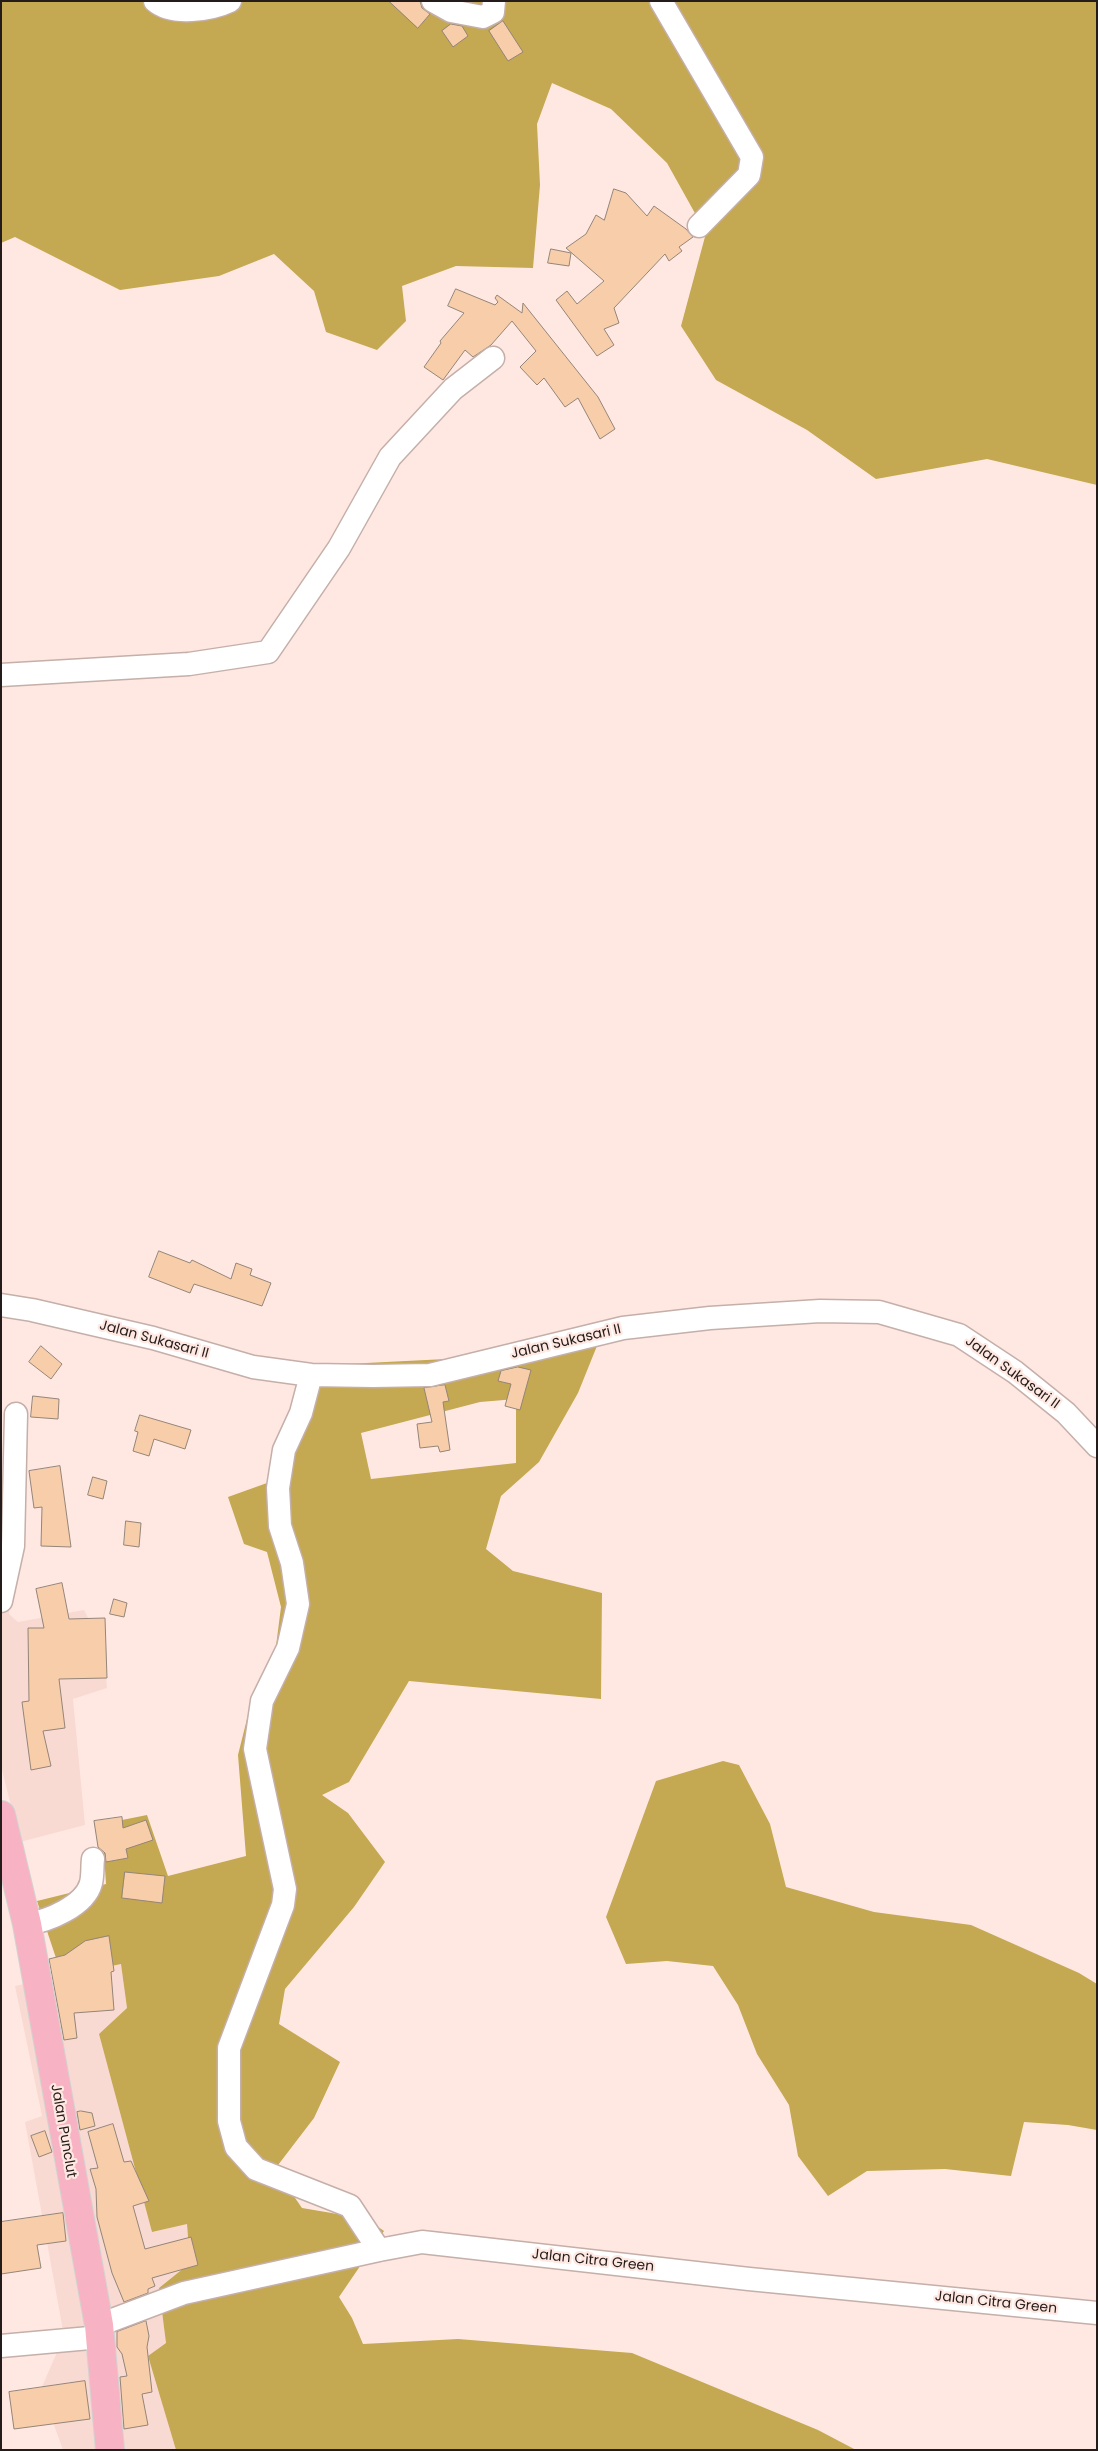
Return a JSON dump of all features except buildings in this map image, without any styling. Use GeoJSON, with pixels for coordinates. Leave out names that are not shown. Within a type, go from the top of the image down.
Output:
{"type":"FeatureCollection","features":[{"type":"Feature","properties":{"kind":"main road","name":"Jalan Punclut"},"geometry":{"type":"LineString","coordinates":[[1,1815],[27,1924],[100,2331],[110,2450]]}},
{"type":"Feature","properties":{"kind":"street"},"geometry":{"type":"LineString","coordinates":[[155,1],[160,5],[178,9],[217,7],[230,1]]}},
{"type":"Feature","properties":{"kind":"street"},"geometry":{"type":"LineString","coordinates":[[433,1],[463,15],[483,18],[493,12],[494,1]]}},
{"type":"Feature","properties":{"kind":"street"},"geometry":{"type":"LineString","coordinates":[[661,1],[752,157],[749,175],[699,226]]}},
{"type":"Feature","properties":{"kind":"street"},"geometry":{"type":"LineString","coordinates":[[1,675],[189,664],[268,652],[340,548],[390,457],[453,389],[493,358]]}},
{"type":"Feature","properties":{"kind":"street","name":"Jalan Sukasari II"},"geometry":{"type":"LineString","coordinates":[[1,1305],[32,1310],[153,1338],[253,1367],[311,1375],[430,1375],[623,1328],[710,1318],[820,1311],[879,1312],[960,1334],[1022,1378],[1066,1413],[1097,1446]]}},
{"type":"Feature","properties":{"kind":"street"},"geometry":{"type":"LineString","coordinates":[[311,1375],[301,1413],[284,1450],[278,1488],[280,1526],[292,1563],[298,1604],[288,1648],[262,1701],[255,1749],[285,1889],[283,1905],[229,2048],[229,2121],[236,2147],[256,2169],[350,2206],[379,2250]]}},
{"type":"Feature","properties":{"kind":"street"},"geometry":{"type":"LineString","coordinates":[[1,1601],[13,1546],[16,1414]]}},
{"type":"Feature","properties":{"kind":"street"},"geometry":{"type":"LineString","coordinates":[[27,1924],[46,1921],[65,1911],[82,1898],[91,1884],[93,1859]]}},
{"type":"Feature","properties":{"kind":"street","name":"Jalan Citra Green"},"geometry":{"type":"LineString","coordinates":[[1,2346],[100,2331],[184,2293],[422,2242],[748,2279],[1097,2313]]}},
{"type":"Feature","properties":{"kind":"shaded area"},"geometry":{"type":"Polygon","coordinates":[[[1,1],[1097,1],[1097,485],[987,459],[876,479],[807,430],[716,380],[681,326],[706,233],[667,163],[611,109],[552,83],[537,124],[540,185],[533,268],[456,266],[402,286],[406,321],[377,350],[326,332],[314,291],[274,254],[219,276],[120,290],[15,237],[1,243],[1,1]]]}},
{"type":"Feature","properties":{"kind":"shaded area"},"geometry":{"type":"Polygon","coordinates":[[[603,1331],[578,1393],[539,1462],[501,1496],[486,1549],[513,1571],[602,1593],[601,1699],[409,1681],[349,1782],[322,1795],[348,1813],[385,1862],[354,1907],[285,1989],[279,2024],[340,2062],[314,2118],[275,2169],[302,2208],[367,2219],[384,2231],[339,2297],[352,2318],[363,2344],[458,2339],[632,2353],[818,2430],[856,2450],[176,2450],[148,2356],[166,2343],[159,2288],[190,2263],[187,2224],[152,2232],[99,2034],[127,2008],[121,1964],[62,1976],[37,1901],[106,1884],[102,1824],[147,1815],[168,1876],[246,1856],[238,1755],[253,1695],[275,1654],[281,1607],[267,1552],[244,1544],[228,1497],[267,1483],[303,1389],[326,1365],[506,1356],[603,1331]],[[516,1399],[480,1402],[361,1433],[371,1479],[516,1463],[516,1399]]]}},
{"type":"Feature","properties":{"kind":"shaded area"},"geometry":{"type":"Polygon","coordinates":[[[1,1533],[9,1551],[9,1614],[18,1622],[84,1610],[104,1648],[107,1688],[73,1699],[85,1825],[20,1842],[1,1766],[1,1533]]]}},
{"type":"Feature","properties":{"kind":"shaded area"},"geometry":{"type":"Polygon","coordinates":[[[723,1761],[739,1765],[770,1824],[786,1887],[874,1912],[971,1925],[1079,1973],[1097,1984],[1097,2130],[1068,2125],[1024,2122],[1011,2176],[945,2169],[867,2171],[828,2196],[798,2156],[789,2105],[757,2054],[738,2005],[713,1966],[667,1961],[626,1964],[606,1917],[656,1781],[723,1761]]]}},
{"type":"Feature","properties":{"kind":"shaded area"},"geometry":{"type":"Polygon","coordinates":[[[121,1963],[127,2008],[99,2034],[152,2232],[187,2223],[190,2263],[159,2288],[166,2343],[148,2356],[176,2450],[63,2450],[41,2389],[64,2336],[25,2122],[42,2116],[15,1986],[121,1963]]]}}]}
